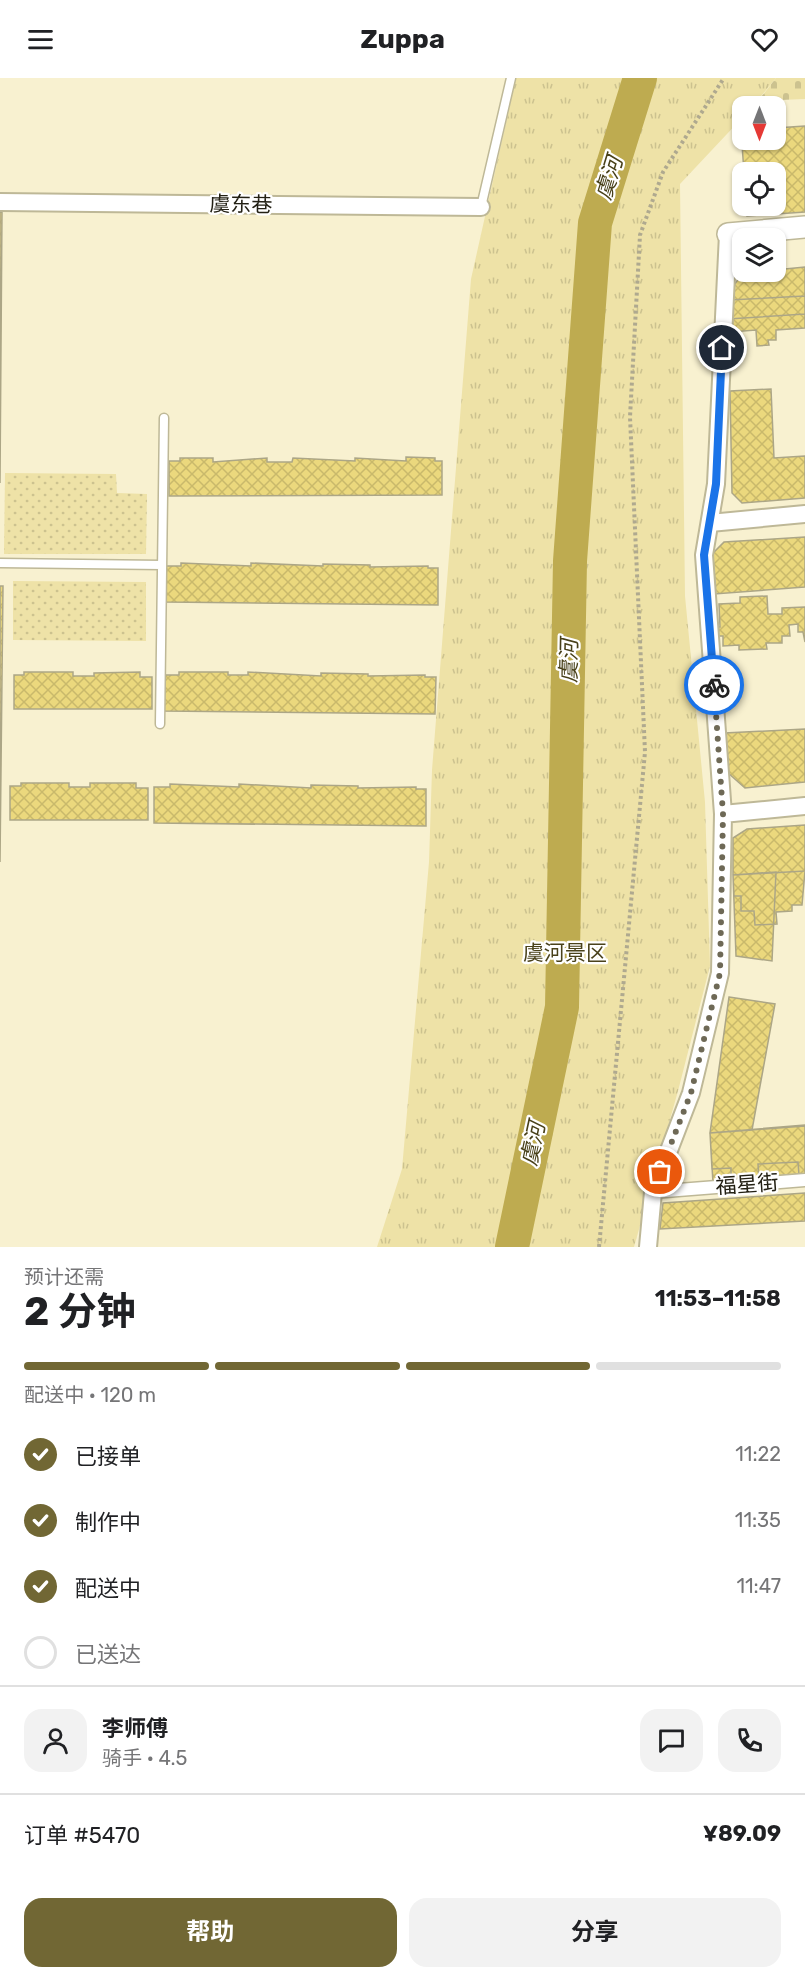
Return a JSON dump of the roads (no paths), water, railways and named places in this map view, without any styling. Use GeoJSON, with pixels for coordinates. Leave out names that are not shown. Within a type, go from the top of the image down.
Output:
{"type":"FeatureCollection","features":[{"type":"Feature","properties":{"kind":"street","name":"虞东巷"},"geometry":{"type":"LineString","coordinates":[[0,202],[481,207]]}},
{"type":"Feature","properties":{"kind":"street"},"geometry":{"type":"LineString","coordinates":[[648,1247],[653,1192],[691,1093],[720,973],[723,814],[704,555],[716,484],[728,234],[805,227]]}},
{"type":"Feature","properties":{"kind":"street"},"geometry":{"type":"LineString","coordinates":[[710,523],[805,514]]}},
{"type":"Feature","properties":{"kind":"street"},"geometry":{"type":"LineString","coordinates":[[723,814],[805,806]]}},
{"type":"Feature","properties":{"kind":"street","name":"福星街"},"geometry":{"type":"LineString","coordinates":[[653,1192],[805,1180]]}},
{"type":"Feature","properties":{"kind":"lane"},"geometry":{"type":"LineString","coordinates":[[481,207],[511,78]]}},
{"type":"Feature","properties":{"kind":"lane"},"geometry":{"type":"LineString","coordinates":[[160,724],[164,418]]}},
{"type":"Feature","properties":{"kind":"lane"},"geometry":{"type":"LineString","coordinates":[[0,563],[162,565]]}},
{"type":"Feature","properties":{"kind":"waterway","name":"虞河"},"geometry":{"type":"LineString","coordinates":[[512,1247],[562,1007],[570,561],[595,223],[640,78]]}},
{"type":"Feature","properties":{"kind":"park label","name":"虞河景区"},"geometry":{"type":"Point","coordinates":[565,952]}}]}
